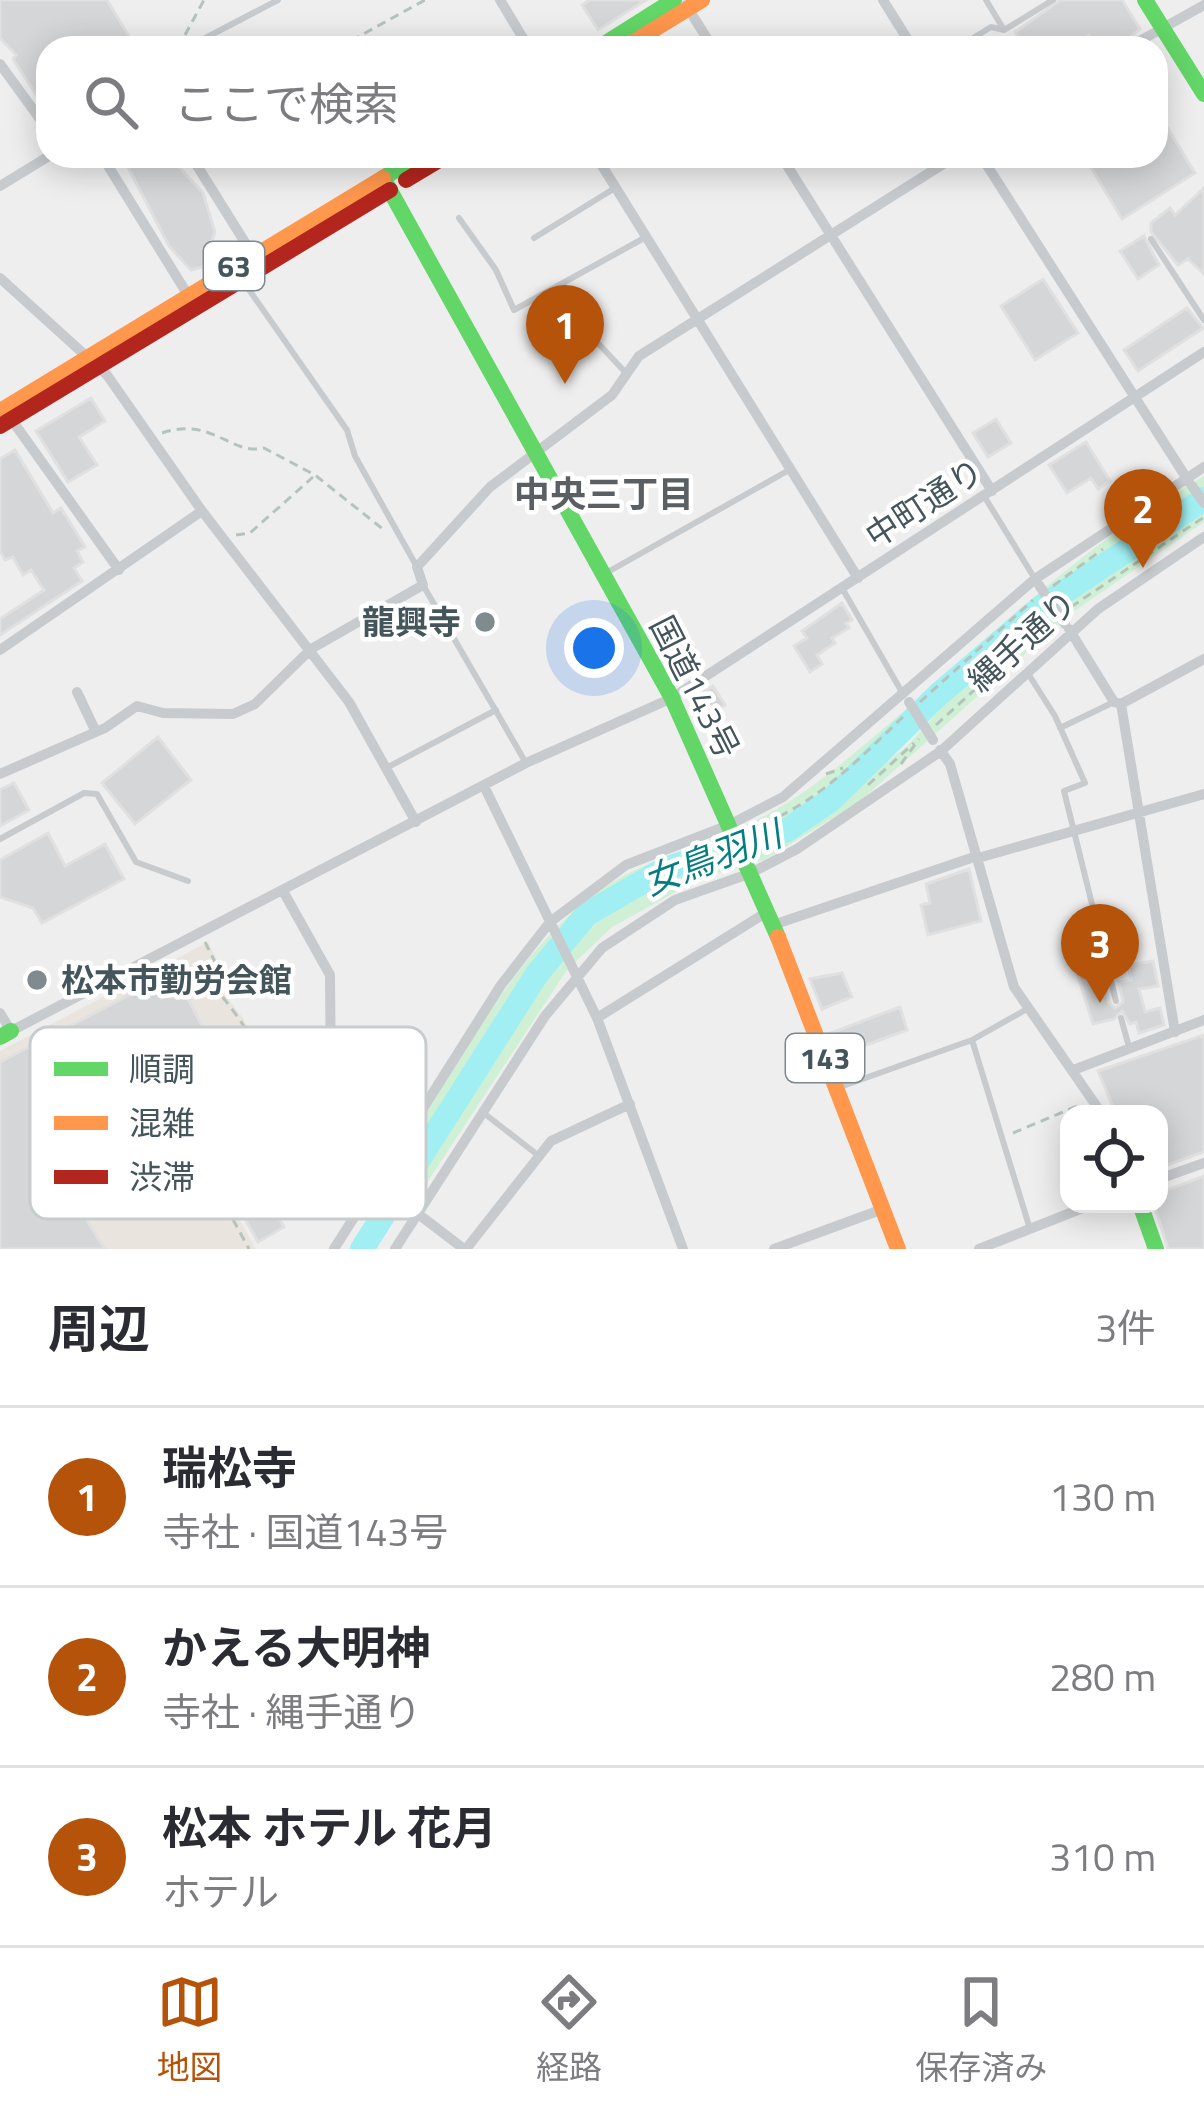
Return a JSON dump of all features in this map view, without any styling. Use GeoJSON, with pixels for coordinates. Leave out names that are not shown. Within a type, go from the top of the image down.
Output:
{"type":"FeatureCollection","features":[{"type":"Feature","properties":{"kind":"main road"},"geometry":{"type":"LineString","coordinates":[[1145,0],[1167,36]]}},
{"type":"Feature","properties":{"kind":"main road"},"geometry":{"type":"LineString","coordinates":[[621,36],[687,2]]}},
{"type":"Feature","properties":{"kind":"main road"},"geometry":{"type":"LineString","coordinates":[[640,36],[687,2]]}},
{"type":"Feature","properties":{"kind":"main road"},"geometry":{"type":"LineString","coordinates":[[1168,37],[1204,94]]}},
{"type":"Feature","properties":{"kind":"main road"},"geometry":{"type":"LineString","coordinates":[[386,184],[404,168]]}},
{"type":"Feature","properties":{"kind":"main road"},"geometry":{"type":"LineString","coordinates":[[386,184],[420,168]]}},
{"type":"Feature","properties":{"kind":"main road","name":"63"},"geometry":{"type":"LineString","coordinates":[[3,416],[386,184]]}},
{"type":"Feature","properties":{"kind":"main road","name":"国道143号"},"geometry":{"type":"LineString","coordinates":[[386,184],[672,698],[770,919],[898,1249]]}},
{"type":"Feature","properties":{"kind":"main road"},"geometry":{"type":"LineString","coordinates":[[1143,1213],[1156,1249]]}},
{"type":"Feature","properties":{"kind":"street"},"geometry":{"type":"LineString","coordinates":[[500,0],[522,36]]}},
{"type":"Feature","properties":{"kind":"street"},"geometry":{"type":"LineString","coordinates":[[886,1],[906,36]]}},
{"type":"Feature","properties":{"kind":"street"},"geometry":{"type":"LineString","coordinates":[[687,2],[706,36]]}},
{"type":"Feature","properties":{"kind":"street"},"geometry":{"type":"LineString","coordinates":[[1150,36],[1204,5]]}},
{"type":"Feature","properties":{"kind":"street"},"geometry":{"type":"LineString","coordinates":[[0,64],[36,114]]}},
{"type":"Feature","properties":{"kind":"street"},"geometry":{"type":"LineString","coordinates":[[0,185],[36,164]]}},
{"type":"Feature","properties":{"kind":"street"},"geometry":{"type":"LineString","coordinates":[[109,168],[192,302]]}},
{"type":"Feature","properties":{"kind":"street"},"geometry":{"type":"LineString","coordinates":[[198,168],[257,262]]}},
{"type":"Feature","properties":{"kind":"street"},"geometry":{"type":"LineString","coordinates":[[603,168],[858,578]]}},
{"type":"Feature","properties":{"kind":"street"},"geometry":{"type":"LineString","coordinates":[[789,168],[988,494]]}},
{"type":"Feature","properties":{"kind":"street"},"geometry":{"type":"LineString","coordinates":[[0,774],[96,732],[137,706],[163,712],[233,714],[255,704],[310,649],[423,585],[417,566],[490,488],[612,395],[625,372],[695,316],[936,168]]}},
{"type":"Feature","properties":{"kind":"street"},"geometry":{"type":"LineString","coordinates":[[989,168],[1204,503]]}},
{"type":"Feature","properties":{"kind":"street"},"geometry":{"type":"LineString","coordinates":[[0,278],[93,362],[310,649],[387,767],[416,822]]}},
{"type":"Feature","properties":{"kind":"street","name":"中町通り"},"geometry":{"type":"LineString","coordinates":[[6,1034],[526,763],[672,698],[1204,352]]}},
{"type":"Feature","properties":{"kind":"street"},"geometry":{"type":"LineString","coordinates":[[3,416],[118,570]]}},
{"type":"Feature","properties":{"kind":"street"},"geometry":{"type":"LineString","coordinates":[[426,1105],[501,986],[551,925],[626,865],[730,828],[821,768],[1038,586],[1204,467]]}},
{"type":"Feature","properties":{"kind":"street"},"geometry":{"type":"LineString","coordinates":[[0,650],[202,512]]}},
{"type":"Feature","properties":{"kind":"street","name":"縄手通り"},"geometry":{"type":"LineString","coordinates":[[426,1195],[574,972],[644,916],[750,871],[937,746],[1027,672],[1065,620],[1204,537]]}},
{"type":"Feature","properties":{"kind":"street"},"geometry":{"type":"LineString","coordinates":[[1038,586],[1117,703],[1174,1032]]}},
{"type":"Feature","properties":{"kind":"street"},"geometry":{"type":"LineString","coordinates":[[1117,703],[1204,659]]}},
{"type":"Feature","properties":{"kind":"street"},"geometry":{"type":"LineString","coordinates":[[77,692],[96,732]]}},
{"type":"Feature","properties":{"kind":"street"},"geometry":{"type":"LineString","coordinates":[[906,698],[950,764],[1014,987],[1098,1105]]}},
{"type":"Feature","properties":{"kind":"street"},"geometry":{"type":"LineString","coordinates":[[484,786],[597,1018],[683,1249]]}},
{"type":"Feature","properties":{"kind":"street"},"geometry":{"type":"LineString","coordinates":[[597,1018],[770,919],[1204,794]]}},
{"type":"Feature","properties":{"kind":"street"},"geometry":{"type":"LineString","coordinates":[[283,890],[330,975],[330,1027]]}},
{"type":"Feature","properties":{"kind":"street"},"geometry":{"type":"LineString","coordinates":[[0,1013],[6,1034]]}},
{"type":"Feature","properties":{"kind":"street"},"geometry":{"type":"LineString","coordinates":[[1076,1070],[1204,1020]]}},
{"type":"Feature","properties":{"kind":"street"},"geometry":{"type":"LineString","coordinates":[[424,1219],[465,1249],[551,1141],[630,1104]]}},
{"type":"Feature","properties":{"kind":"street"},"geometry":{"type":"LineString","coordinates":[[1168,1176],[1204,1163]]}},
{"type":"Feature","properties":{"kind":"street"},"geometry":{"type":"LineString","coordinates":[[774,1249],[883,1209]]}},
{"type":"Feature","properties":{"kind":"street"},"geometry":{"type":"LineString","coordinates":[[979,1249],[1070,1213]]}},
{"type":"Feature","properties":{"kind":"street"},"geometry":{"type":"LineString","coordinates":[[334,1249],[354,1219]]}},
{"type":"Feature","properties":{"kind":"street","name":"縄手通り"},"geometry":{"type":"LineString","coordinates":[[395,1249],[411,1219]]}},
{"type":"Feature","properties":{"kind":"lane"},"geometry":{"type":"LineString","coordinates":[[210,36],[278,0]]}},
{"type":"Feature","properties":{"kind":"lane"},"geometry":{"type":"LineString","coordinates":[[986,0],[1004,30]]}},
{"type":"Feature","properties":{"kind":"lane"},"geometry":{"type":"LineString","coordinates":[[976,36],[991,27],[1004,30],[1053,0]]}},
{"type":"Feature","properties":{"kind":"lane"},"geometry":{"type":"LineString","coordinates":[[534,238],[615,188]]}},
{"type":"Feature","properties":{"kind":"lane"},"geometry":{"type":"LineString","coordinates":[[459,218],[496,270],[514,310],[646,237]]}},
{"type":"Feature","properties":{"kind":"lane"},"geometry":{"type":"LineString","coordinates":[[1150,239],[1204,320]]}},
{"type":"Feature","properties":{"kind":"lane"},"geometry":{"type":"LineString","coordinates":[[238,273],[347,430],[355,456],[417,566]]}},
{"type":"Feature","properties":{"kind":"lane"},"geometry":{"type":"LineString","coordinates":[[563,286],[596,341],[625,372]]}},
{"type":"Feature","properties":{"kind":"lane"},"geometry":{"type":"LineString","coordinates":[[603,575],[791,469]]}},
{"type":"Feature","properties":{"kind":"lane"},"geometry":{"type":"LineString","coordinates":[[988,494],[1038,586]]}},
{"type":"Feature","properties":{"kind":"lane"},"geometry":{"type":"LineString","coordinates":[[423,585],[526,763]]}},
{"type":"Feature","properties":{"kind":"lane"},"geometry":{"type":"LineString","coordinates":[[842,588],[906,698]]}},
{"type":"Feature","properties":{"kind":"lane"},"geometry":{"type":"LineString","coordinates":[[1027,672],[1060,728],[1084,783],[1064,791],[1116,1001]]}},
{"type":"Feature","properties":{"kind":"lane"},"geometry":{"type":"LineString","coordinates":[[1060,728],[1117,703]]}},
{"type":"Feature","properties":{"kind":"lane"},"geometry":{"type":"LineString","coordinates":[[387,767],[496,710]]}},
{"type":"Feature","properties":{"kind":"lane"},"geometry":{"type":"LineString","coordinates":[[0,839],[84,793],[97,794],[136,862],[188,880]]}},
{"type":"Feature","properties":{"kind":"lane"},"geometry":{"type":"LineString","coordinates":[[837,1088],[972,1040],[1028,1009]]}},
{"type":"Feature","properties":{"kind":"lane"},"geometry":{"type":"LineString","coordinates":[[1121,1018],[1129,1047]]}},
{"type":"Feature","properties":{"kind":"lane"},"geometry":{"type":"LineString","coordinates":[[972,1040],[1030,1229]]}},
{"type":"Feature","properties":{"kind":"lane"},"geometry":{"type":"LineString","coordinates":[[482,1111],[538,1156]]}},
{"type":"Feature","properties":{"kind":"path"},"geometry":{"type":"LineString","coordinates":[[185,36],[204,0]]}},
{"type":"Feature","properties":{"kind":"path"},"geometry":{"type":"LineString","coordinates":[[360,36],[424,0]]}},
{"type":"Feature","properties":{"kind":"path"},"geometry":{"type":"LineString","coordinates":[[149,438],[201,427],[253,451],[264,448],[315,475],[406,543]]}},
{"type":"Feature","properties":{"kind":"path"},"geometry":{"type":"LineString","coordinates":[[222,537],[250,532],[315,475]]}},
{"type":"Feature","properties":{"kind":"path"},"geometry":{"type":"LineString","coordinates":[[944,718],[1065,620],[1204,518]]}},
{"type":"Feature","properties":{"kind":"path"},"geometry":{"type":"LineString","coordinates":[[752,828],[783,818],[846,769],[1038,586]]}},
{"type":"Feature","properties":{"kind":"path"},"geometry":{"type":"LineString","coordinates":[[901,764],[915,746]]}},
{"type":"Feature","properties":{"kind":"path"},"geometry":{"type":"LineString","coordinates":[[828,776],[839,767],[846,769]]}},
{"type":"Feature","properties":{"kind":"path"},"geometry":{"type":"LineString","coordinates":[[204,940],[223,978],[221,995],[245,1027]]}},
{"type":"Feature","properties":{"kind":"path"},"geometry":{"type":"LineString","coordinates":[[999,1139],[1095,1099]]}},
{"type":"Feature","properties":{"kind":"path"},"geometry":{"type":"LineString","coordinates":[[233,1219],[249,1249]]}},
{"type":"Feature","properties":{"kind":"shaded area"},"geometry":{"type":"Polygon","coordinates":[[[208,942],[226,978],[224,994],[248,1027],[46,1027],[208,942]]]}},
{"type":"Feature","properties":{"kind":"shaded area"},"geometry":{"type":"Polygon","coordinates":[[[30,1035],[30,1219],[239,1219],[256,1249],[0,1249],[0,1051],[30,1035]]]}},
{"type":"Feature","properties":{"kind":"green space"},"geometry":{"type":"Polygon","coordinates":[[[1204,476],[1204,492],[1194,501],[1040,604],[930,698],[828,796],[785,825],[664,864],[584,911],[530,982],[426,1142],[426,1113],[480,1026],[567,917],[635,870],[748,824],[799,795],[1063,573],[1154,506],[1204,476]]]}},
{"type":"Feature","properties":{"kind":"green space"},"geometry":{"type":"Polygon","coordinates":[[[1204,512],[1204,522],[1070,614],[859,802],[764,860],[699,879],[612,927],[567,970],[426,1184],[426,1155],[565,942],[630,889],[666,873],[747,853],[807,826],[908,745],[987,658],[1159,537],[1204,512]]]}},
{"type":"Feature","properties":{"kind":"building"},"geometry":{"type":"Polygon","coordinates":[[[0,0],[107,0],[129,36],[36,36],[36,94],[13,59],[16,55],[0,38],[0,0]]]}},
{"type":"Feature","properties":{"kind":"building"},"geometry":{"type":"Polygon","coordinates":[[[590,0],[646,0],[598,30],[582,5],[590,0]]]}},
{"type":"Feature","properties":{"kind":"building"},"geometry":{"type":"Polygon","coordinates":[[[1060,0],[1122,0],[1140,29],[1132,36],[1018,36],[1015,32],[1060,0]]]}},
{"type":"Feature","properties":{"kind":"building"},"geometry":{"type":"Polygon","coordinates":[[[1168,129],[1195,173],[1122,219],[1091,168],[1168,168],[1168,129]]]}},
{"type":"Feature","properties":{"kind":"building"},"geometry":{"type":"Polygon","coordinates":[[[128,168],[180,168],[203,193],[215,232],[203,267],[191,270],[169,246],[128,168]]]}},
{"type":"Feature","properties":{"kind":"building"},"geometry":{"type":"Polygon","coordinates":[[[1204,188],[1204,274],[1188,259],[1178,265],[1151,232],[1151,223],[1170,208],[1175,215],[1204,188]]]}},
{"type":"Feature","properties":{"kind":"building"},"geometry":{"type":"Polygon","coordinates":[[[1144,236],[1159,265],[1138,279],[1120,251],[1144,236]]]}},
{"type":"Feature","properties":{"kind":"building"},"geometry":{"type":"Polygon","coordinates":[[[1043,279],[1078,333],[1035,360],[1001,306],[1043,279]]]}},
{"type":"Feature","properties":{"kind":"building"},"geometry":{"type":"Polygon","coordinates":[[[1187,308],[1203,328],[1138,371],[1124,350],[1187,308]]]}},
{"type":"Feature","properties":{"kind":"building"},"geometry":{"type":"Polygon","coordinates":[[[91,398],[105,421],[79,437],[97,465],[68,482],[36,431],[91,398]]]}},
{"type":"Feature","properties":{"kind":"building"},"geometry":{"type":"Polygon","coordinates":[[[996,419],[1011,443],[988,457],[973,433],[996,419]]]}},
{"type":"Feature","properties":{"kind":"building"},"geometry":{"type":"Polygon","coordinates":[[[1086,442],[1110,481],[1098,489],[1091,478],[1067,493],[1049,465],[1086,442]]]}},
{"type":"Feature","properties":{"kind":"building"},"geometry":{"type":"Polygon","coordinates":[[[15,450],[53,513],[61,508],[85,547],[77,551],[83,562],[74,568],[82,581],[0,635],[0,619],[44,590],[31,570],[23,575],[13,557],[5,560],[0,551],[0,459],[15,450]]]}},
{"type":"Feature","properties":{"kind":"building"},"geometry":{"type":"Polygon","coordinates":[[[842,603],[852,620],[846,623],[849,628],[832,638],[835,643],[817,655],[822,664],[810,672],[794,646],[807,638],[802,631],[842,603]]]}},
{"type":"Feature","properties":{"kind":"building"},"geometry":{"type":"Polygon","coordinates":[[[713,686],[725,705],[705,718],[693,699],[713,686]]]}},
{"type":"Feature","properties":{"kind":"building"},"geometry":{"type":"Polygon","coordinates":[[[158,737],[191,780],[135,824],[102,783],[158,737]]]}},
{"type":"Feature","properties":{"kind":"building"},"geometry":{"type":"Polygon","coordinates":[[[14,783],[29,810],[0,826],[0,790],[14,783]]]}},
{"type":"Feature","properties":{"kind":"building"},"geometry":{"type":"Polygon","coordinates":[[[48,833],[65,866],[105,844],[124,879],[42,923],[33,908],[0,897],[0,860],[48,833]]]}},
{"type":"Feature","properties":{"kind":"building"},"geometry":{"type":"Polygon","coordinates":[[[969,869],[981,921],[928,935],[921,905],[930,903],[926,884],[969,869]]]}},
{"type":"Feature","properties":{"kind":"building"},"geometry":{"type":"Polygon","coordinates":[[[1095,946],[1109,1003],[1115,1008],[1123,1002],[1119,982],[1131,980],[1128,965],[1153,961],[1158,986],[1139,989],[1145,1012],[1160,1008],[1164,1025],[1139,1033],[1136,1022],[1130,1024],[1122,1011],[1114,1019],[1093,1024],[1072,957],[1095,946]]]}},
{"type":"Feature","properties":{"kind":"building"},"geometry":{"type":"Polygon","coordinates":[[[174,972],[203,1027],[68,1027],[174,972]]]}},
{"type":"Feature","properties":{"kind":"building"},"geometry":{"type":"Polygon","coordinates":[[[842,973],[852,997],[822,1009],[810,979],[842,973]]]}},
{"type":"Feature","properties":{"kind":"building"},"geometry":{"type":"Polygon","coordinates":[[[900,1007],[907,1030],[839,1055],[831,1033],[900,1007]]]}},
{"type":"Feature","properties":{"kind":"building"},"geometry":{"type":"Polygon","coordinates":[[[1204,1035],[1204,1152],[1168,1165],[1168,1105],[1112,1105],[1098,1071],[1204,1035]]]}},
{"type":"Feature","properties":{"kind":"building"},"geometry":{"type":"Polygon","coordinates":[[[30,1046],[30,1219],[86,1219],[105,1249],[0,1249],[0,1062],[30,1046]]]}},
{"type":"Feature","properties":{"kind":"building"},"geometry":{"type":"Polygon","coordinates":[[[1204,1176],[1204,1249],[1168,1249],[1157,1213],[1168,1213],[1168,1190],[1204,1176]]]}},
{"type":"Feature","properties":{"kind":"building"},"geometry":{"type":"Polygon","coordinates":[[[245,1219],[279,1219],[284,1227],[258,1242],[245,1219]]]}},
{"type":"Feature","properties":{"kind":"waterway","name":"女鳥羽川"},"geometry":{"type":"LineString","coordinates":[[426,1148],[537,974],[587,914],[665,869],[787,830],[831,800],[938,695],[1040,608],[1204,499]]}},
{"type":"Feature","properties":{"kind":"waterway","name":"女鳥羽川"},"geometry":{"type":"LineString","coordinates":[[362,1249],[381,1219]]}},
{"type":"Feature","properties":{"kind":"traffic: fast"},"geometry":{"type":"LineString","coordinates":[[617,36],[674,0]]}},
{"type":"Feature","properties":{"kind":"traffic: fast"},"geometry":{"type":"LineString","coordinates":[[1145,0],[1168,36]]}},
{"type":"Feature","properties":{"kind":"traffic: fast"},"geometry":{"type":"LineString","coordinates":[[1168,37],[1204,94]]}},
{"type":"Feature","properties":{"kind":"traffic: fast"},"geometry":{"type":"LineString","coordinates":[[399,168],[383,178],[672,698],[778,937]]}},
{"type":"Feature","properties":{"kind":"traffic: fast"},"geometry":{"type":"LineString","coordinates":[[0,1037],[11,1031]]}},
{"type":"Feature","properties":{"kind":"traffic: fast"},"geometry":{"type":"LineString","coordinates":[[1143,1213],[1156,1249]]}},
{"type":"Feature","properties":{"kind":"traffic: slow"},"geometry":{"type":"LineString","coordinates":[[644,36],[702,0]]}},
{"type":"Feature","properties":{"kind":"traffic: slow"},"geometry":{"type":"LineString","coordinates":[[0,411],[383,178]]}},
{"type":"Feature","properties":{"kind":"traffic: slow"},"geometry":{"type":"LineString","coordinates":[[778,937],[898,1249]]}},
{"type":"Feature","properties":{"kind":"traffic: jam"},"geometry":{"type":"LineString","coordinates":[[406,180],[426,168]]}},
{"type":"Feature","properties":{"kind":"traffic: jam"},"geometry":{"type":"LineString","coordinates":[[0,426],[390,190]]}},
{"type":"Feature","properties":{"kind":"place","name":"瑞松寺"},"geometry":{"type":"Point","coordinates":[565,384]}},
{"type":"Feature","properties":{"kind":"place","name":"かえる大明神"},"geometry":{"type":"Point","coordinates":[1143,568]}},
{"type":"Feature","properties":{"kind":"place","name":"龍興寺"},"geometry":{"type":"Point","coordinates":[485,622]}},
{"type":"Feature","properties":{"kind":"place","name":"松本市勤労会館"},"geometry":{"type":"Point","coordinates":[37,980]}},
{"type":"Feature","properties":{"kind":"place","name":"松本 ホテル 花月"},"geometry":{"type":"Point","coordinates":[1100,1003]}},
{"type":"Feature","properties":{"kind":"district","name":"中央三丁目"},"geometry":{"type":"Point","coordinates":[604,493]}}]}
